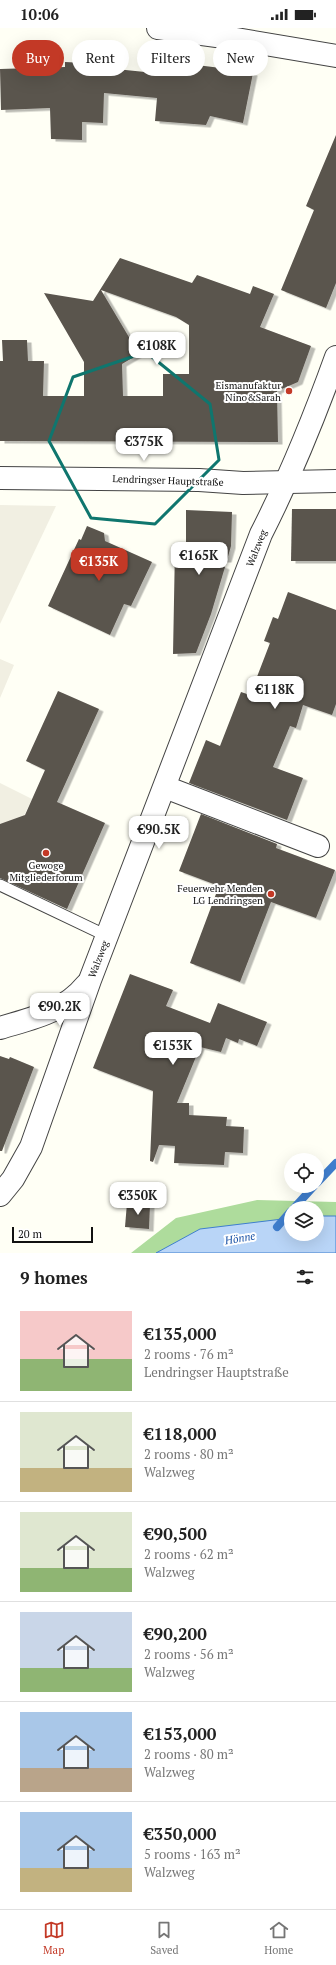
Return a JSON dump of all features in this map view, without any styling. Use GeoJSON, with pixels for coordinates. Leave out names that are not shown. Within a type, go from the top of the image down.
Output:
{"type":"FeatureCollection","features":[{"type":"Feature","properties":{"kind":"street"},"geometry":{"type":"LineString","coordinates":[[158,28],[224,37],[336,56]]}},
{"type":"Feature","properties":{"kind":"street","name":"Walzweg"},"geometry":{"type":"LineString","coordinates":[[0,1195],[13,1179],[31,1147],[90,980],[261,534],[287,483],[313,420],[336,357]]}},
{"type":"Feature","properties":{"kind":"street","name":"Lendringser Hauptstraße"},"geometry":{"type":"LineString","coordinates":[[0,478],[198,480],[243,483],[336,481]]}},
{"type":"Feature","properties":{"kind":"street"},"geometry":{"type":"LineString","coordinates":[[165,786],[318,846]]}},
{"type":"Feature","properties":{"kind":"street"},"geometry":{"type":"LineString","coordinates":[[0,1028],[50,1013],[67,1004],[79,994],[90,980]]}},
{"type":"Feature","properties":{"kind":"lane"},"geometry":{"type":"LineString","coordinates":[[0,885],[107,936]]}},
{"type":"Feature","properties":{"kind":"highlighted area"},"geometry":{"type":"Polygon","coordinates":[[[146,352],[210,404],[219,460],[155,524],[91,518],[49,441],[73,377],[146,352]]]}},
{"type":"Feature","properties":{"kind":"green space"},"geometry":{"type":"Polygon","coordinates":[[[257,1200],[296,1201],[284,1201],[284,1241],[324,1241],[324,1202],[336,1202],[336,1253],[131,1253],[176,1218],[257,1200]]]}},
{"type":"Feature","properties":{"kind":"shaded area"},"geometry":{"type":"Polygon","coordinates":[[[0,505],[56,506],[0,624],[0,505]]]}},
{"type":"Feature","properties":{"kind":"shaded area"},"geometry":{"type":"Polygon","coordinates":[[[0,659],[14,665],[0,698],[0,659]]]}},
{"type":"Feature","properties":{"kind":"shaded area"},"geometry":{"type":"Polygon","coordinates":[[[0,783],[32,799],[21,822],[17,818],[0,825],[0,783]]]}},
{"type":"Feature","properties":{"kind":"water","name":"Hönne"},"geometry":{"type":"Polygon","coordinates":[[[324,1216],[336,1216],[336,1253],[156,1253],[200,1229],[284,1219],[284,1241],[324,1241],[324,1216]]]}},
{"type":"Feature","properties":{"kind":"building"},"geometry":{"type":"Polygon","coordinates":[[[65,62],[72,62],[72,76],[129,76],[129,70],[137,71],[137,76],[205,76],[205,66],[213,67],[213,76],[252,76],[243,123],[210,116],[206,125],[155,121],[157,98],[104,93],[103,123],[82,122],[82,140],[51,139],[50,108],[1,110],[0,69],[12,69],[12,76],[64,76],[65,62]]]}},
{"type":"Feature","properties":{"kind":"building"},"geometry":{"type":"Polygon","coordinates":[[[336,135],[336,283],[326,308],[281,290],[314,210],[306,206],[336,135]]]}},
{"type":"Feature","properties":{"kind":"building"},"geometry":{"type":"Polygon","coordinates":[[[120,258],[192,283],[197,275],[250,294],[253,286],[274,294],[260,327],[311,346],[298,382],[277,391],[278,442],[0,441],[0,361],[3,361],[2,340],[27,340],[28,361],[44,361],[43,396],[84,396],[84,362],[44,293],[93,301],[120,258]],[[101,290],[139,354],[122,364],[123,396],[163,396],[163,374],[189,374],[189,325],[176,317],[101,290]]]}},
{"type":"Feature","properties":{"kind":"building"},"geometry":{"type":"Polygon","coordinates":[[[292,509],[336,509],[336,561],[291,561],[292,509]]]}},
{"type":"Feature","properties":{"kind":"building"},"geometry":{"type":"Polygon","coordinates":[[[186,510],[232,512],[231,546],[227,560],[209,560],[225,567],[211,614],[196,653],[173,654],[175,547],[186,551],[186,510]]]}},
{"type":"Feature","properties":{"kind":"building"},"geometry":{"type":"Polygon","coordinates":[[[87,526],[104,533],[105,541],[152,562],[131,606],[124,604],[110,635],[48,606],[79,539],[81,540],[87,526]]]}},
{"type":"Feature","properties":{"kind":"building"},"geometry":{"type":"Polygon","coordinates":[[[288,592],[336,610],[336,704],[332,715],[303,705],[296,728],[290,726],[273,767],[303,778],[287,820],[189,783],[206,740],[220,746],[241,692],[250,695],[270,643],[264,641],[273,617],[278,619],[288,592]]]}},
{"type":"Feature","properties":{"kind":"building","name":"Gewoge Mitgliederforum"},"geometry":{"type":"Polygon","coordinates":[[[58,691],[99,709],[57,802],[105,823],[67,909],[0,878],[0,824],[25,815],[45,770],[26,761],[58,691]]]}},
{"type":"Feature","properties":{"kind":"building","name":"Feuerwehr Menden LG Lendringsen"},"geometry":{"type":"Polygon","coordinates":[[[201,814],[277,844],[276,848],[335,870],[316,918],[271,902],[240,982],[190,963],[219,886],[179,871],[201,814]]]}},
{"type":"Feature","properties":{"kind":"building"},"geometry":{"type":"Polygon","coordinates":[[[130,974],[173,990],[166,1006],[210,1023],[218,1003],[267,1022],[257,1046],[239,1039],[238,1043],[226,1038],[221,1052],[200,1047],[177,1103],[189,1103],[189,1115],[227,1117],[226,1126],[244,1127],[243,1153],[225,1152],[224,1165],[174,1163],[175,1146],[159,1145],[153,1162],[150,1161],[153,1091],[93,1068],[130,974]]]}},
{"type":"Feature","properties":{"kind":"building"},"geometry":{"type":"Polygon","coordinates":[[[0,1056],[9,1059],[10,1057],[34,1067],[2,1151],[0,1151],[0,1056]]]}},
{"type":"Feature","properties":{"kind":"building"},"geometry":{"type":"Polygon","coordinates":[[[127,1203],[150,1204],[149,1229],[125,1227],[127,1203]]]}},
{"type":"Feature","properties":{"kind":"waterway"},"geometry":{"type":"LineString","coordinates":[[324,1176],[336,1163]]}},
{"type":"Feature","properties":{"kind":"waterway"},"geometry":{"type":"LineString","coordinates":[[300,1201],[308,1193]]}},
{"type":"Feature","properties":{"kind":"waterway"},"geometry":{"type":"LineString","coordinates":[[277,1227],[284,1219]]}},
{"type":"Feature","properties":{"kind":"place","name":"Eismanufaktur Nino&Sarah"},"geometry":{"type":"Point","coordinates":[289,391]}},
{"type":"Feature","properties":{"kind":"place","name":"Gewoge Mitgliederforum"},"geometry":{"type":"Point","coordinates":[46,853]}},
{"type":"Feature","properties":{"kind":"place","name":"Feuerwehr Menden LG Lendringsen"},"geometry":{"type":"Point","coordinates":[271,894]}}]}
